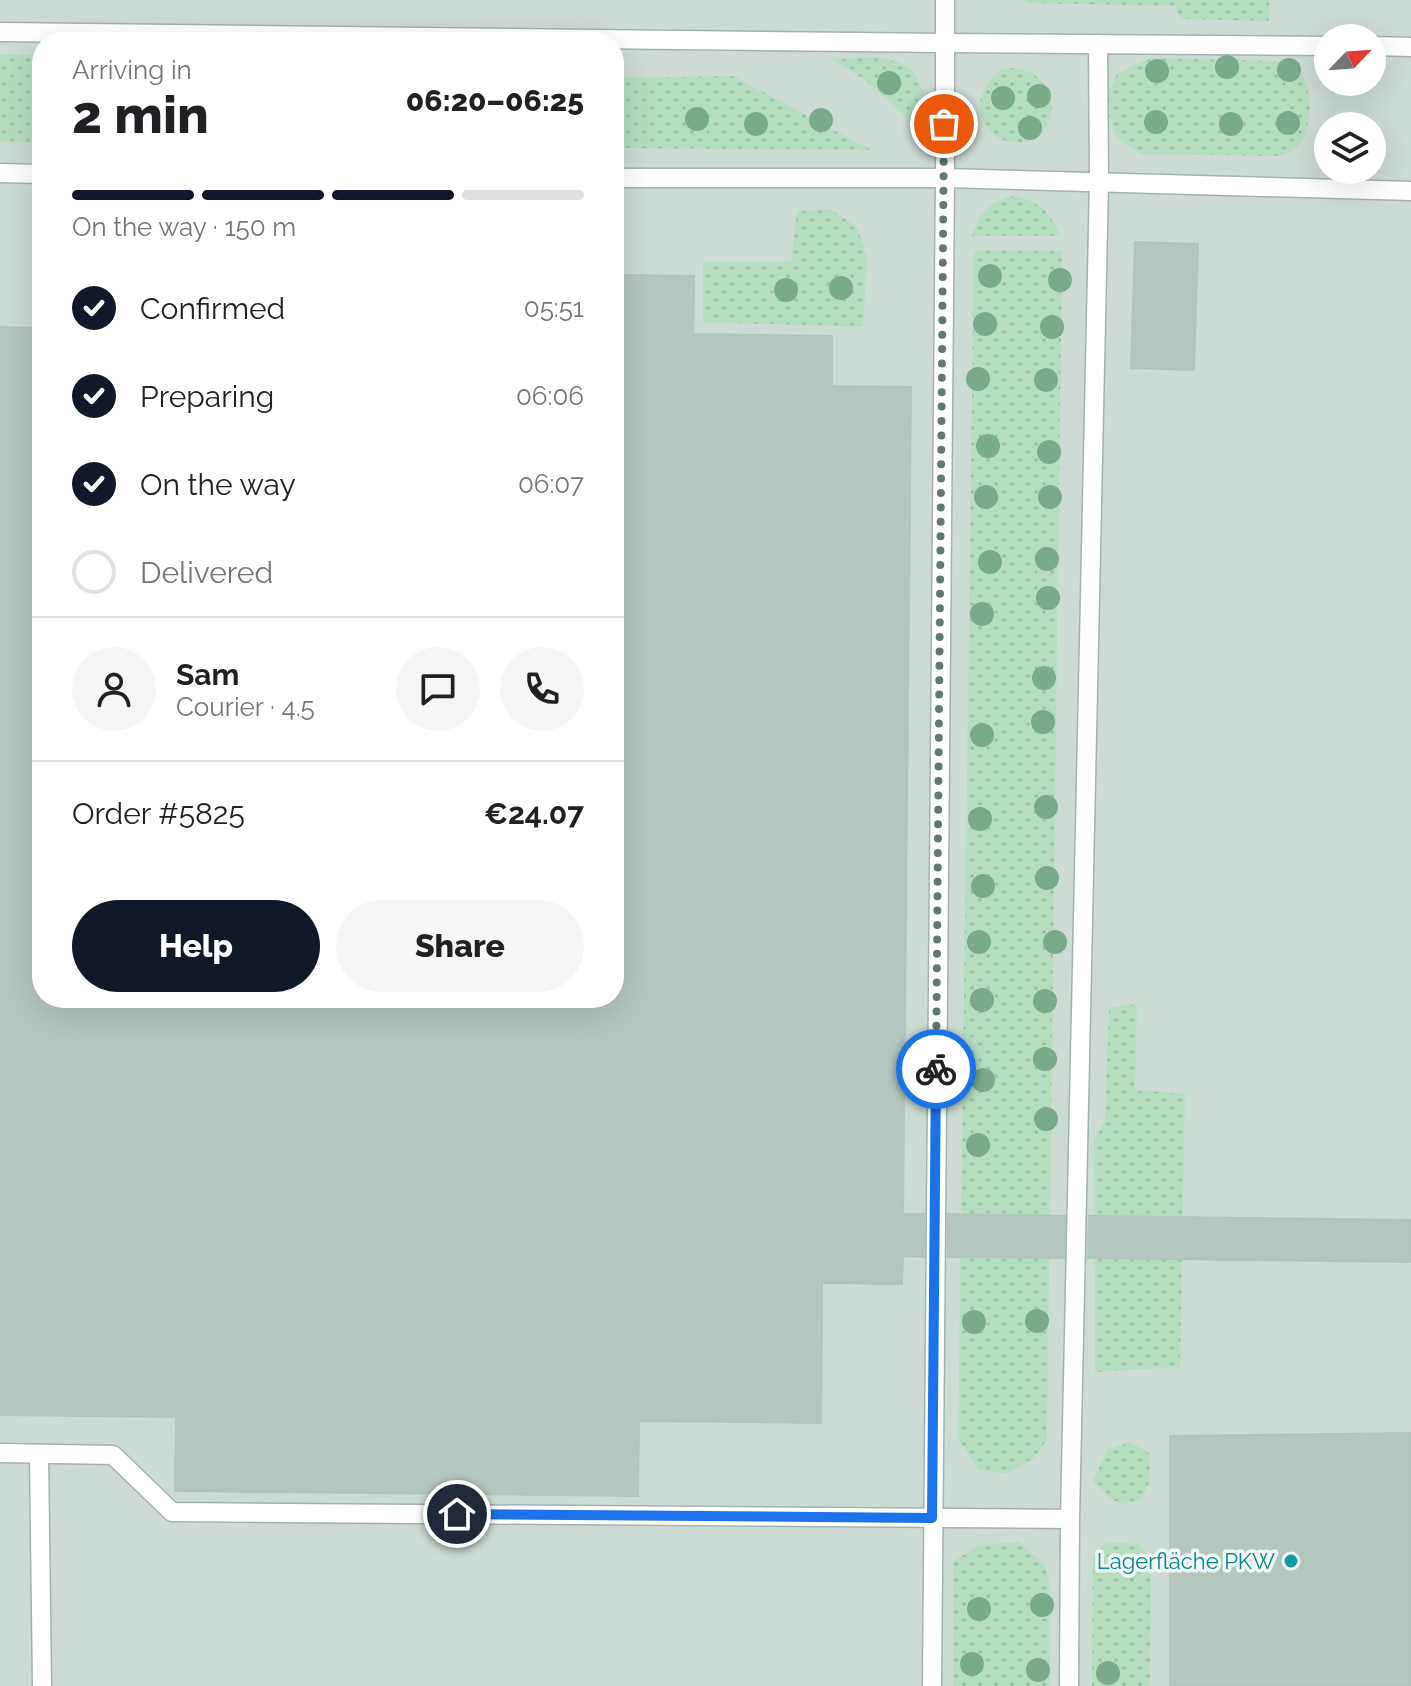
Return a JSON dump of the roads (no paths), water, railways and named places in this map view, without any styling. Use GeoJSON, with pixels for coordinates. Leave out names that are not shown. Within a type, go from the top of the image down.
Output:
{"type":"FeatureCollection","features":[{"type":"Feature","properties":{"kind":"lane"},"geometry":{"type":"LineString","coordinates":[[932,1686],[945,0]]}},
{"type":"Feature","properties":{"kind":"lane"},"geometry":{"type":"LineString","coordinates":[[0,32],[32,32]]}},
{"type":"Feature","properties":{"kind":"lane"},"geometry":{"type":"LineString","coordinates":[[624,39],[1314,46]]}},
{"type":"Feature","properties":{"kind":"lane"},"geometry":{"type":"LineString","coordinates":[[1069,1686],[1099,181],[1098,44]]}},
{"type":"Feature","properties":{"kind":"lane"},"geometry":{"type":"LineString","coordinates":[[1386,46],[1411,47]]}},
{"type":"Feature","properties":{"kind":"lane"},"geometry":{"type":"LineString","coordinates":[[0,173],[32,174]]}},
{"type":"Feature","properties":{"kind":"lane"},"geometry":{"type":"LineString","coordinates":[[624,178],[945,178],[1411,191]]}},
{"type":"Feature","properties":{"kind":"lane"},"geometry":{"type":"LineString","coordinates":[[0,1453],[113,1455],[172,1512],[1070,1519]]}},
{"type":"Feature","properties":{"kind":"lane"},"geometry":{"type":"LineString","coordinates":[[39,1454],[42,1686]]}},
{"type":"Feature","properties":{"kind":"place","name":"Lagerfläche PKW"},"geometry":{"type":"Point","coordinates":[1291,1561]}}]}
